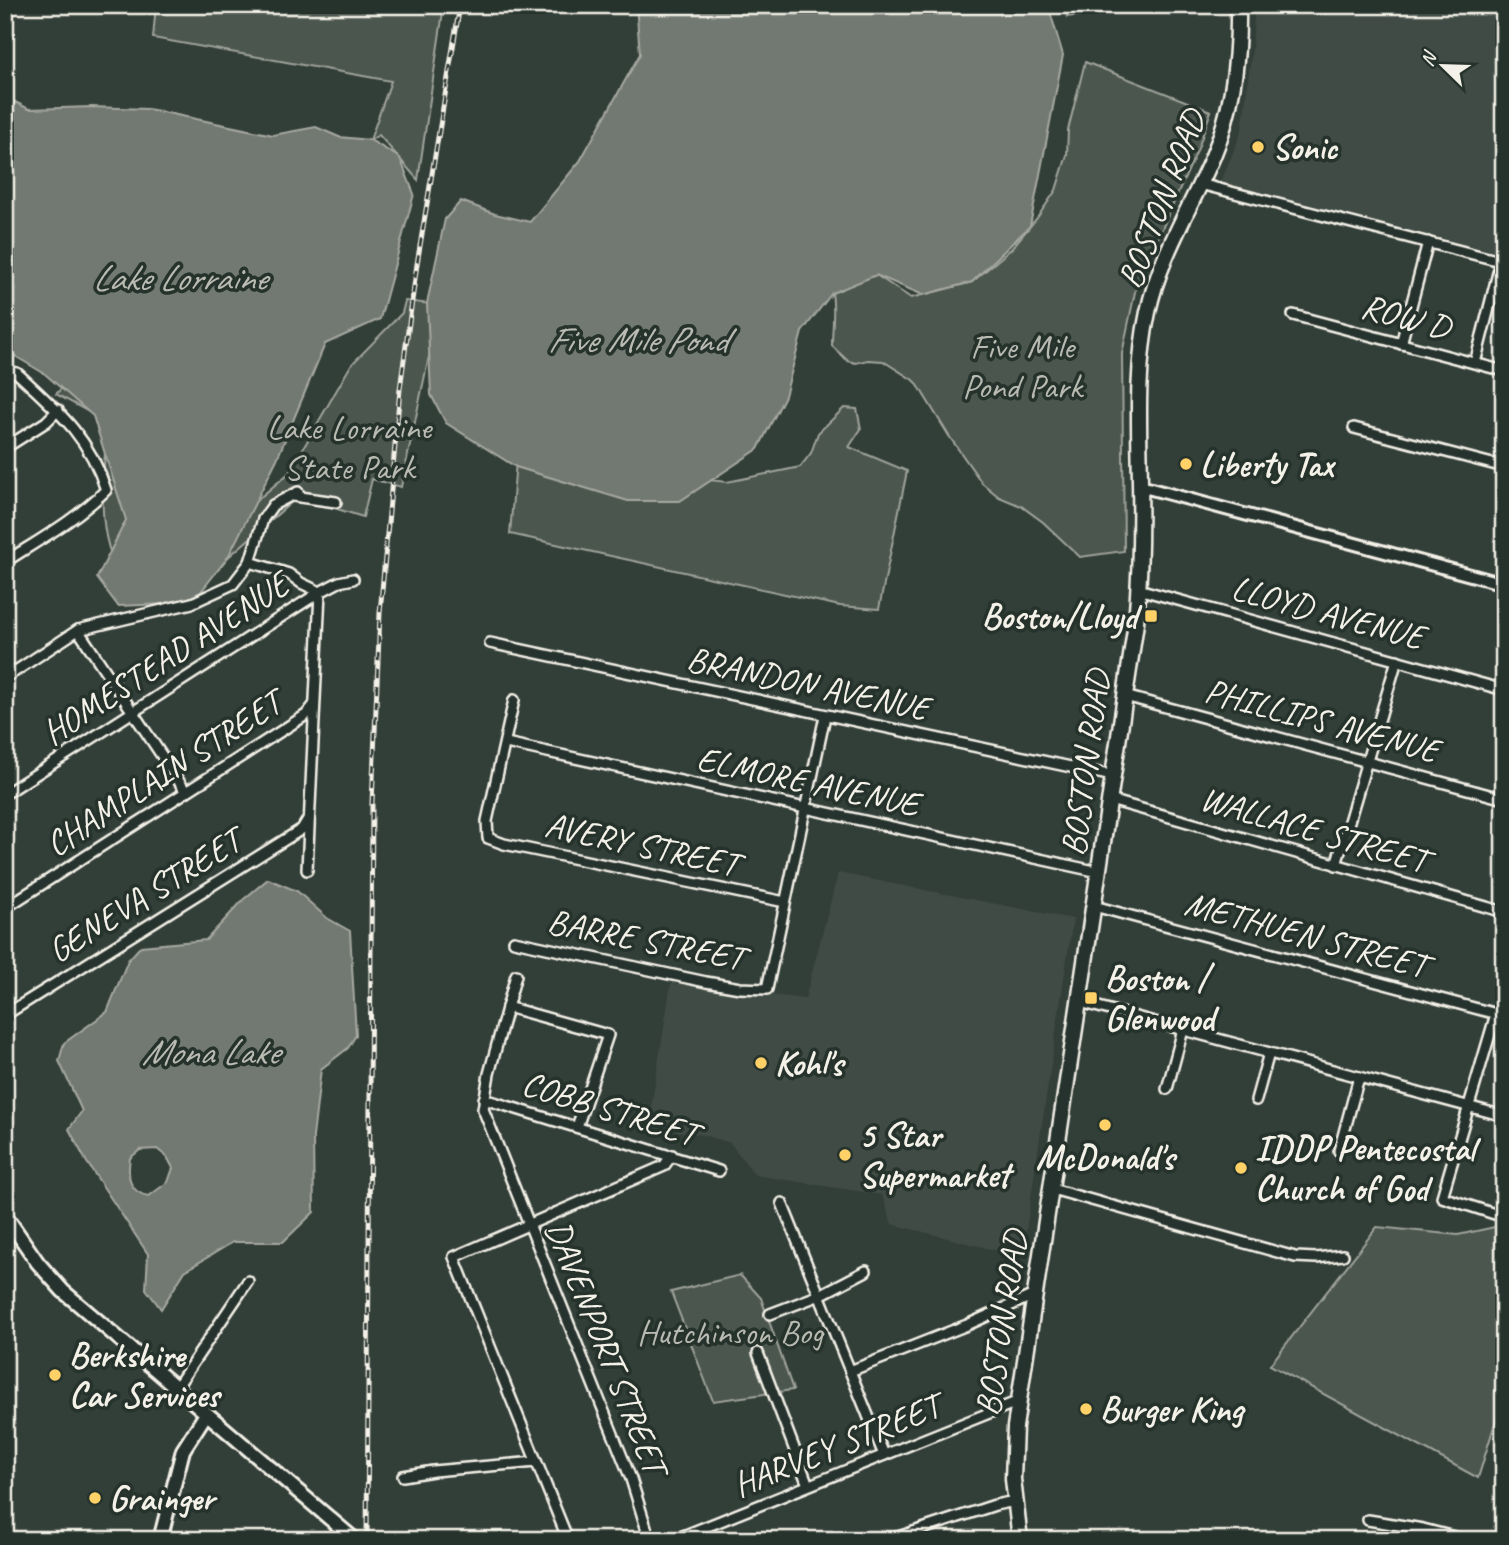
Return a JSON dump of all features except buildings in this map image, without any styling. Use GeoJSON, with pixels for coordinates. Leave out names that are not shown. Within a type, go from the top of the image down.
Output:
{"type":"FeatureCollection","features":[{"type":"Feature","properties":{"kind":"main road","name":"BOSTON ROAD"},"geometry":{"type":"LineString","coordinates":[[1020,1540],[1012,1465],[1019,1401],[1110,800],[1139,589],[1139,385],[1146,322],[1165,256],[1214,153],[1232,92],[1238,5]]}},
{"type":"Feature","properties":{"kind":"main road"},"geometry":{"type":"LineString","coordinates":[[7,1223],[56,1284],[355,1540]]}},
{"type":"Feature","properties":{"kind":"main road"},"geometry":{"type":"LineString","coordinates":[[160,1540],[183,1450],[206,1414]]}},
{"type":"Feature","properties":{"kind":"street"},"geometry":{"type":"LineString","coordinates":[[1200,184],[1502,262],[1475,363]]}},
{"type":"Feature","properties":{"kind":"street"},"geometry":{"type":"LineString","coordinates":[[1401,344],[1428,242]]}},
{"type":"Feature","properties":{"kind":"street","name":"ROW D"},"geometry":{"type":"LineString","coordinates":[[1293,315],[1504,371]]}},
{"type":"Feature","properties":{"kind":"street"},"geometry":{"type":"LineString","coordinates":[[5,370],[17,373],[80,434],[106,490],[94,502],[5,562]]}},
{"type":"Feature","properties":{"kind":"street"},"geometry":{"type":"LineString","coordinates":[[5,449],[46,422],[58,410]]}},
{"type":"Feature","properties":{"kind":"street"},"geometry":{"type":"LineString","coordinates":[[1354,428],[1504,467]]}},
{"type":"Feature","properties":{"kind":"street"},"geometry":{"type":"LineString","coordinates":[[1140,486],[1504,584]]}},
{"type":"Feature","properties":{"kind":"street"},"geometry":{"type":"LineString","coordinates":[[5,678],[78,630],[192,604],[233,584],[250,562],[263,519],[273,505],[296,494],[336,502]]}},
{"type":"Feature","properties":{"kind":"street"},"geometry":{"type":"LineString","coordinates":[[250,562],[289,574],[320,592],[307,870]]}},
{"type":"Feature","properties":{"kind":"street","name":"HOMESTEAD AVENUE"},"geometry":{"type":"LineString","coordinates":[[5,794],[320,592],[339,582],[353,579]]}},
{"type":"Feature","properties":{"kind":"street","name":"LLOYD AVENUE"},"geometry":{"type":"LineString","coordinates":[[1139,589],[1504,690]]}},
{"type":"Feature","properties":{"kind":"street"},"geometry":{"type":"LineString","coordinates":[[78,630],[186,792]]}},
{"type":"Feature","properties":{"kind":"street","name":"BRANDON AVENUE"},"geometry":{"type":"LineString","coordinates":[[490,643],[1113,776]]}},
{"type":"Feature","properties":{"kind":"street"},"geometry":{"type":"LineString","coordinates":[[1336,865],[1397,660]]}},
{"type":"Feature","properties":{"kind":"street","name":"PHILLIPS AVENUE"},"geometry":{"type":"LineString","coordinates":[[1125,696],[1504,799]]}},
{"type":"Feature","properties":{"kind":"street"},"geometry":{"type":"LineString","coordinates":[[506,743],[514,700]]}},
{"type":"Feature","properties":{"kind":"street","name":"CHAMPLAIN STREET"},"geometry":{"type":"LineString","coordinates":[[5,908],[306,715],[314,705]]}},
{"type":"Feature","properties":{"kind":"street"},"geometry":{"type":"LineString","coordinates":[[785,902],[825,716]]}},
{"type":"Feature","properties":{"kind":"street","name":"ELMORE AVENUE"},"geometry":{"type":"LineString","coordinates":[[506,743],[1099,872]]}},
{"type":"Feature","properties":{"kind":"street","name":"AVERY STREET"},"geometry":{"type":"LineString","coordinates":[[506,743],[487,821],[488,838],[504,844],[785,902]]}},
{"type":"Feature","properties":{"kind":"street","name":"WALLACE STREET"},"geometry":{"type":"LineString","coordinates":[[1110,800],[1504,912]]}},
{"type":"Feature","properties":{"kind":"street","name":"GENEVA STREET"},"geometry":{"type":"LineString","coordinates":[[5,1015],[302,828],[308,819]]}},
{"type":"Feature","properties":{"kind":"street","name":"BARRE STREET"},"geometry":{"type":"LineString","coordinates":[[514,941],[706,982],[755,990],[767,989],[785,902]]}},
{"type":"Feature","properties":{"kind":"street","name":"METHUEN STREET"},"geometry":{"type":"LineString","coordinates":[[1094,906],[1500,1015]]}},
{"type":"Feature","properties":{"kind":"street","name":"DAVENPORT STREET"},"geometry":{"type":"LineString","coordinates":[[516,975],[483,1109],[631,1479],[650,1540]]}},
{"type":"Feature","properties":{"kind":"street"},"geometry":{"type":"LineString","coordinates":[[1080,1002],[1504,1116]]}},
{"type":"Feature","properties":{"kind":"street"},"geometry":{"type":"LineString","coordinates":[[507,1007],[608,1035],[577,1127]]}},
{"type":"Feature","properties":{"kind":"street"},"geometry":{"type":"LineString","coordinates":[[1500,1015],[1468,1106],[1442,1197],[1504,1217]]}},
{"type":"Feature","properties":{"kind":"street"},"geometry":{"type":"LineString","coordinates":[[1167,1089],[1183,1030]]}},
{"type":"Feature","properties":{"kind":"street"},"geometry":{"type":"LineString","coordinates":[[1256,1100],[1269,1052]]}},
{"type":"Feature","properties":{"kind":"street"},"geometry":{"type":"LineString","coordinates":[[1339,1151],[1359,1077]]}},
{"type":"Feature","properties":{"kind":"street","name":"COBB STREET"},"geometry":{"type":"LineString","coordinates":[[484,1099],[719,1171]]}},
{"type":"Feature","properties":{"kind":"street"},"geometry":{"type":"LineString","coordinates":[[568,1540],[454,1257],[664,1166],[672,1155]]}},
{"type":"Feature","properties":{"kind":"street"},"geometry":{"type":"LineString","coordinates":[[1052,1189],[1295,1257],[1343,1255]]}},
{"type":"Feature","properties":{"kind":"street"},"geometry":{"type":"LineString","coordinates":[[782,1203],[884,1455]]}},
{"type":"Feature","properties":{"kind":"street"},"geometry":{"type":"LineString","coordinates":[[771,1314],[866,1271]]}},
{"type":"Feature","properties":{"kind":"street"},"geometry":{"type":"LineString","coordinates":[[176,1388],[248,1281]]}},
{"type":"Feature","properties":{"kind":"street"},"geometry":{"type":"LineString","coordinates":[[850,1371],[967,1325],[1036,1294]]}},
{"type":"Feature","properties":{"kind":"street"},"geometry":{"type":"LineString","coordinates":[[758,1353],[808,1485]]}},
{"type":"Feature","properties":{"kind":"street","name":"HARVEY STREET"},"geometry":{"type":"LineString","coordinates":[[673,1540],[1019,1401]]}},
{"type":"Feature","properties":{"kind":"street"},"geometry":{"type":"LineString","coordinates":[[403,1476],[536,1462]]}},
{"type":"Feature","properties":{"kind":"street"},"geometry":{"type":"LineString","coordinates":[[889,1540],[1015,1501]]}},
{"type":"Feature","properties":{"kind":"street"},"geometry":{"type":"LineString","coordinates":[[1368,1520],[1423,1529],[1466,1540]]}},
{"type":"Feature","properties":{"kind":"shaded area"},"geometry":{"type":"Polygon","coordinates":[[[1255,5],[1504,5],[1504,254],[1221,182],[1242,130],[1255,5]]]}},
{"type":"Feature","properties":{"kind":"shaded area"},"geometry":{"type":"Polygon","coordinates":[[[838,873],[1073,919],[1022,1257],[892,1224],[882,1195],[755,1175],[730,1143],[704,1135],[648,1127],[671,983],[805,999],[838,873]]]}},
{"type":"Feature","properties":{"kind":"green space"},"geometry":{"type":"Polygon","coordinates":[[[156,5],[444,5],[418,180],[379,135],[370,140],[391,81],[153,38],[156,5]]]}},
{"type":"Feature","properties":{"kind":"green space"},"geometry":{"type":"Polygon","coordinates":[[[1064,5],[1156,5],[1067,17],[1064,5]]]}},
{"type":"Feature","properties":{"kind":"green space","name":"Five Mile Pond Park"},"geometry":{"type":"Polygon","coordinates":[[[1085,62],[1211,111],[1197,151],[1136,287],[1122,354],[1124,551],[1080,557],[1043,522],[1021,506],[999,497],[982,483],[916,382],[883,361],[848,361],[832,346],[832,293],[849,282],[876,275],[911,298],[972,282],[1011,249],[1056,190],[1067,155],[1068,130],[1085,62]]]}},
{"type":"Feature","properties":{"kind":"green space","name":"Lake Lorraine State Park"},"geometry":{"type":"Polygon","coordinates":[[[405,301],[440,305],[401,487],[372,479],[363,517],[318,503],[301,494],[166,611],[127,581],[116,565],[104,528],[103,486],[107,427],[89,412],[56,394],[74,375],[105,392],[127,411],[127,520],[137,565],[160,582],[289,473],[351,365],[402,313],[405,301]]]}},
{"type":"Feature","properties":{"kind":"green space","name":"Five Mile Pond Park"},"geometry":{"type":"Polygon","coordinates":[[[521,400],[682,477],[727,482],[800,467],[811,453],[818,433],[844,408],[857,409],[861,429],[849,447],[907,471],[879,609],[840,606],[510,534],[521,400]]]}},
{"type":"Feature","properties":{"kind":"green space"},"geometry":{"type":"Polygon","coordinates":[[[1504,1225],[1504,1394],[1478,1478],[1270,1365],[1377,1227],[1458,1235],[1504,1225]]]}},
{"type":"Feature","properties":{"kind":"green space","name":"Hutchinson Bog"},"geometry":{"type":"Polygon","coordinates":[[[740,1275],[761,1298],[793,1390],[713,1401],[671,1292],[740,1275]]]}},
{"type":"Feature","properties":{"kind":"water","name":"Five Mile Pond"},"geometry":{"type":"Polygon","coordinates":[[[636,5],[1048,5],[1063,55],[1030,226],[972,282],[923,295],[876,275],[832,293],[802,332],[785,396],[758,449],[680,501],[628,501],[516,467],[446,423],[431,395],[427,303],[445,219],[461,201],[495,214],[530,222],[580,161],[640,54],[636,5]]]}},
{"type":"Feature","properties":{"kind":"water","name":"Lake Lorraine"},"geometry":{"type":"Polygon","coordinates":[[[5,97],[29,109],[148,109],[273,135],[316,127],[339,137],[370,140],[400,158],[414,194],[380,319],[325,344],[277,459],[228,557],[192,603],[118,606],[97,578],[126,520],[93,416],[45,374],[5,350],[5,97]]]}},
{"type":"Feature","properties":{"kind":"water","name":"Mona Lake"},"geometry":{"type":"Polygon","coordinates":[[[268,879],[297,891],[327,918],[350,931],[356,1035],[348,1048],[321,1069],[313,1137],[314,1212],[283,1242],[233,1242],[185,1271],[161,1309],[146,1289],[148,1254],[86,1161],[69,1129],[82,1111],[59,1061],[64,1043],[107,1012],[128,960],[141,946],[206,940],[244,899],[268,879]],[[157,1149],[140,1150],[130,1158],[129,1178],[133,1188],[149,1196],[168,1182],[173,1168],[167,1157],[157,1149]]]}},
{"type":"Feature","properties":{"kind":"railway"},"geometry":{"type":"LineString","coordinates":[[367,1540],[372,803],[380,613],[400,389],[417,264],[460,5]]}},
{"type":"Feature","properties":{"kind":"place","name":"Sonic"},"geometry":{"type":"Point","coordinates":[1258,147]}},
{"type":"Feature","properties":{"kind":"place","name":"Liberty Tax"},"geometry":{"type":"Point","coordinates":[1186,464]}},
{"type":"Feature","properties":{"kind":"place","name":"Boston/Lloyd"},"geometry":{"type":"Point","coordinates":[1151,616]}},
{"type":"Feature","properties":{"kind":"place","name":"Boston / Glenwood"},"geometry":{"type":"Point","coordinates":[1091,998]}},
{"type":"Feature","properties":{"kind":"place","name":"Kohl's"},"geometry":{"type":"Point","coordinates":[761,1063]}},
{"type":"Feature","properties":{"kind":"place","name":"McDonald's"},"geometry":{"type":"Point","coordinates":[1105,1125]}},
{"type":"Feature","properties":{"kind":"place","name":"5 Star Supermarket"},"geometry":{"type":"Point","coordinates":[845,1155]}},
{"type":"Feature","properties":{"kind":"place","name":"IDDP Pentecostal Church of God"},"geometry":{"type":"Point","coordinates":[1241,1168]}},
{"type":"Feature","properties":{"kind":"place","name":"Berkshire Car Services"},"geometry":{"type":"Point","coordinates":[55,1375]}},
{"type":"Feature","properties":{"kind":"place","name":"Burger King"},"geometry":{"type":"Point","coordinates":[1086,1409]}},
{"type":"Feature","properties":{"kind":"place","name":"Grainger"},"geometry":{"type":"Point","coordinates":[95,1498]}}]}
